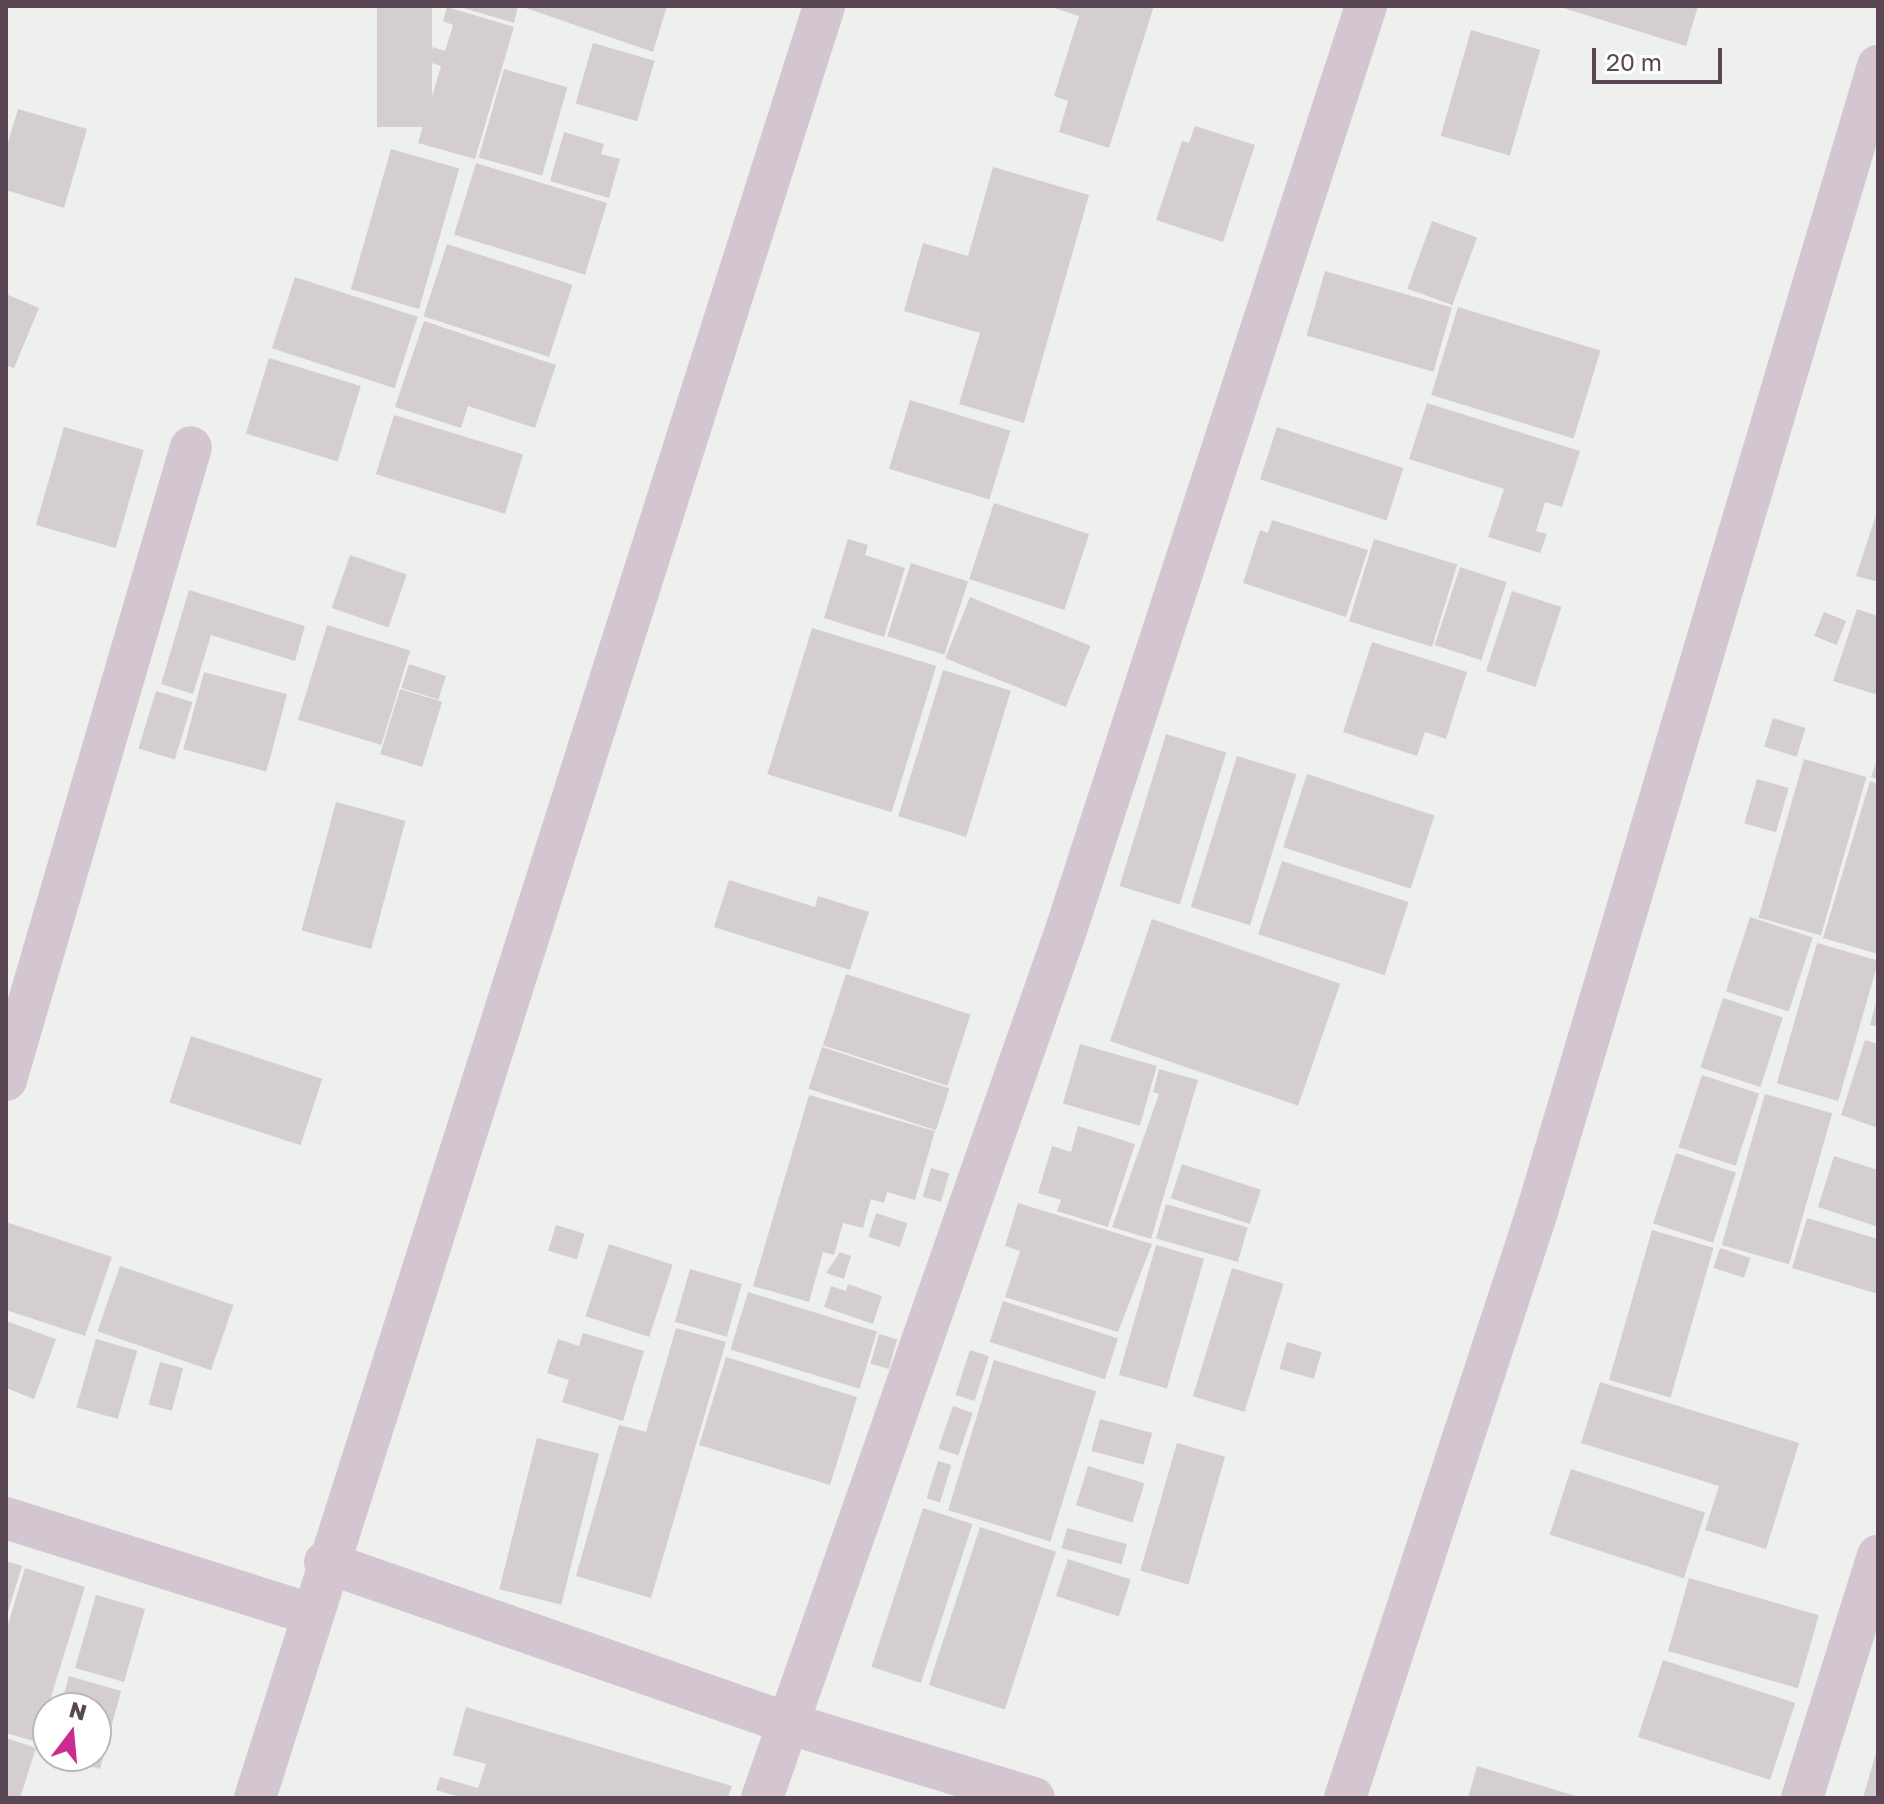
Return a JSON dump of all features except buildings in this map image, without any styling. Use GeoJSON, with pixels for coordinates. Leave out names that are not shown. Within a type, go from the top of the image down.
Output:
{"type":"FeatureCollection","features":[{"type":"Feature","properties":{"kind":"street"},"geometry":{"type":"LineString","coordinates":[[255,1798],[308,1613],[517,986],[824,6]]}},
{"type":"Feature","properties":{"kind":"street"},"geometry":{"type":"LineString","coordinates":[[762,1798],[1067,927],[1366,6]]}},
{"type":"Feature","properties":{"kind":"street"},"geometry":{"type":"LineString","coordinates":[[1345,1798],[1537,1212],[1878,66]]}},
{"type":"Feature","properties":{"kind":"street"},"geometry":{"type":"LineString","coordinates":[[6,1080],[191,447]]}},
{"type":"Feature","properties":{"kind":"street"},"geometry":{"type":"LineString","coordinates":[[6,1518],[308,1613]]}},
{"type":"Feature","properties":{"kind":"street"},"geometry":{"type":"LineString","coordinates":[[1802,1798],[1878,1556]]}},
{"type":"Feature","properties":{"kind":"street"},"geometry":{"type":"LineString","coordinates":[[325,1562],[787,1723],[1034,1798]]}}]}
